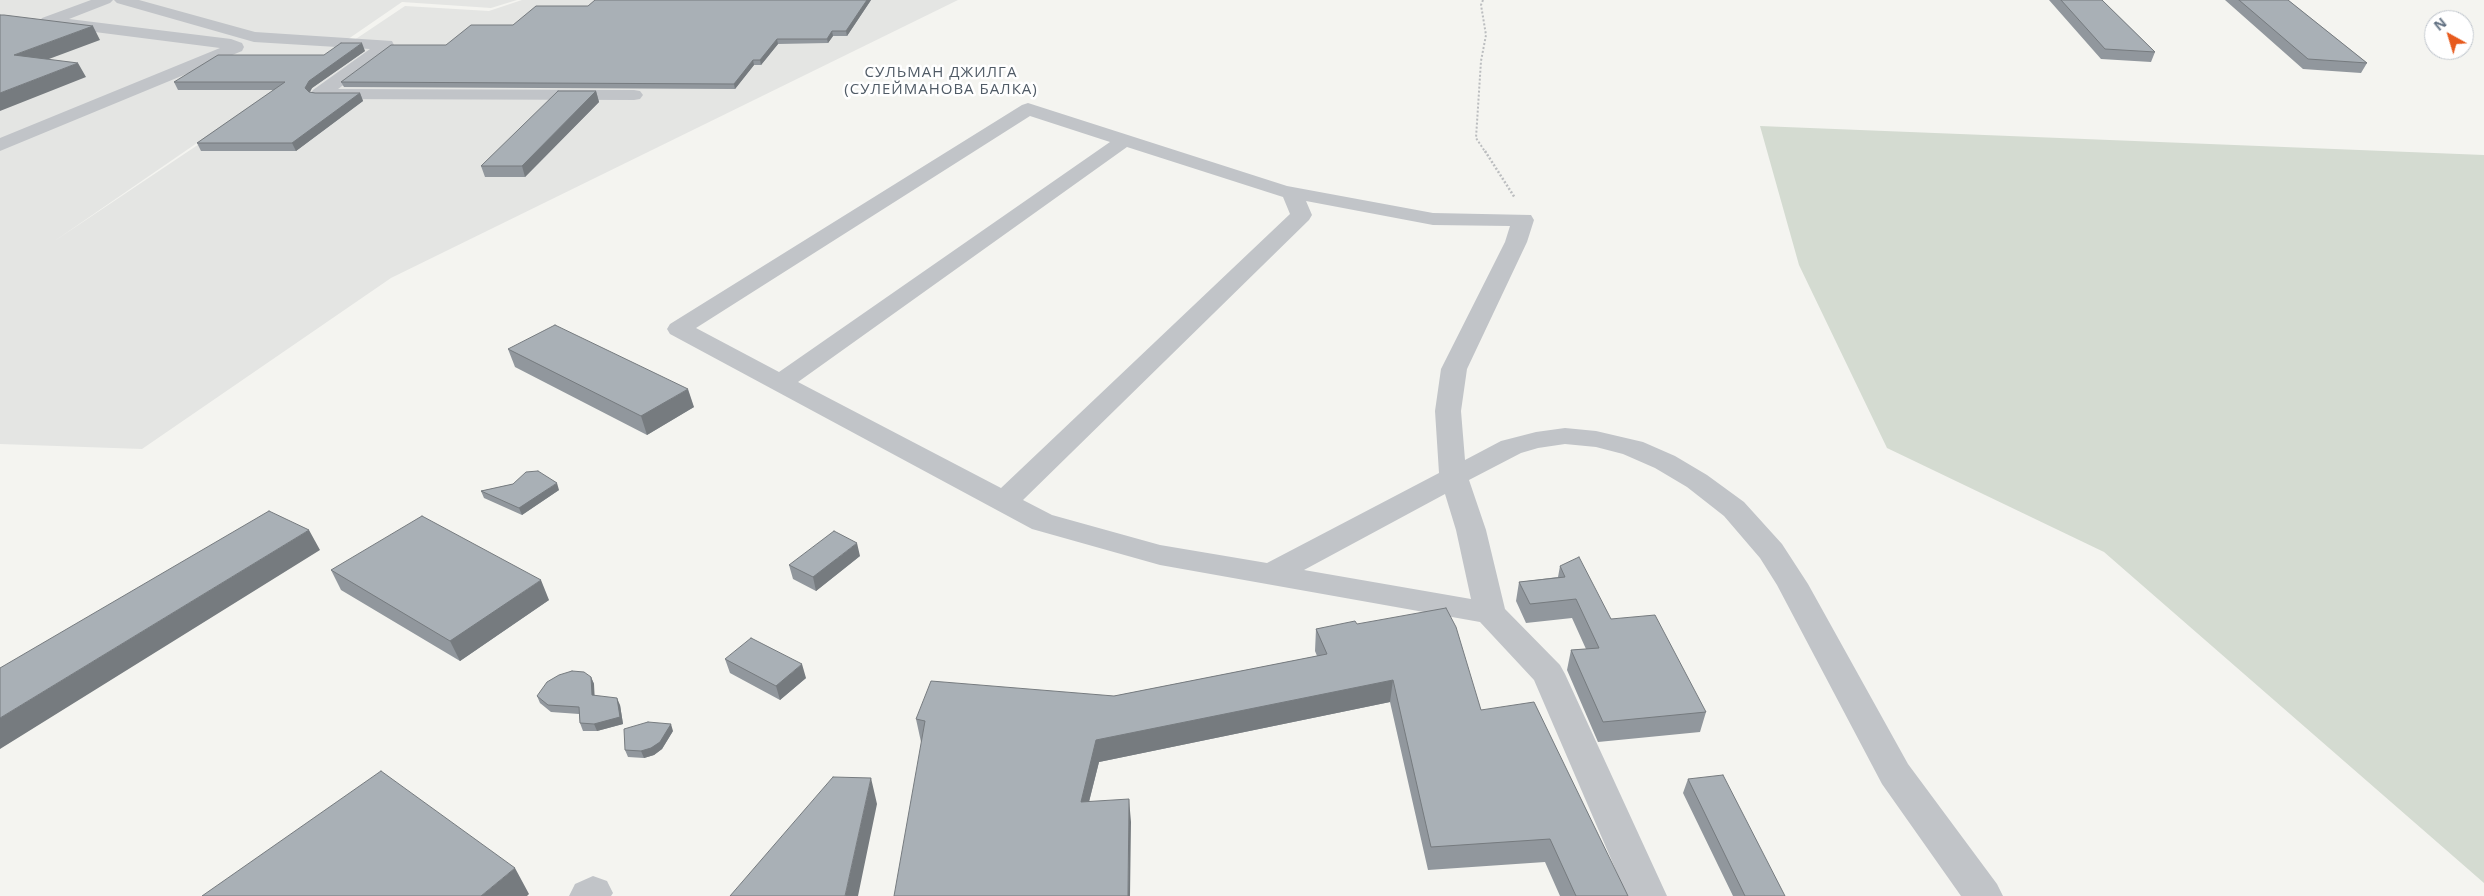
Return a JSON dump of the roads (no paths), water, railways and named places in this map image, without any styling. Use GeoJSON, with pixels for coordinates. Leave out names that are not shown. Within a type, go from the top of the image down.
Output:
{"type":"FeatureCollection","features":[{"type":"Feature","properties":{"kind":"lane"},"geometry":{"type":"LineString","coordinates":[[0,145],[236,47],[231,44],[48,21],[105,0]]}},
{"type":"Feature","properties":{"kind":"lane"},"geometry":{"type":"LineString","coordinates":[[122,0],[254,37],[386,45],[320,94],[634,95]]}},
{"type":"Feature","properties":{"kind":"lane"},"geometry":{"type":"LineString","coordinates":[[33,18],[79,10]]}},
{"type":"Feature","properties":{"kind":"lane"},"geometry":{"type":"LineString","coordinates":[[1490,613],[1160,555],[1042,522],[679,329],[1028,109],[1292,193],[1433,219],[1523,220],[1516,242],[1454,370],[1448,410],[1450,450],[1454,477],[1471,530],[1490,613],[1548,674],[1647,896]]}},
{"type":"Feature","properties":{"kind":"lane"},"geometry":{"type":"LineString","coordinates":[[780,383],[1125,140]]}},
{"type":"Feature","properties":{"kind":"lane"},"geometry":{"type":"LineString","coordinates":[[1004,502],[1301,215],[1292,193]]}},
{"type":"Feature","properties":{"kind":"lane"},"geometry":{"type":"LineString","coordinates":[[1270,575],[1511,447],[1528,442],[1565,436],[1596,438],[1633,448],[1666,462],[1697,481],[1734,508],[1770,551],[1792,584],[1895,774],[1982,896]]}},
{"type":"Feature","properties":{"kind":"district","name":"СУЛЬМАН ДЖИЛГА (СУЛЕЙМАНОВА БАЛКА)"},"geometry":{"type":"Point","coordinates":[941,82]}}]}
